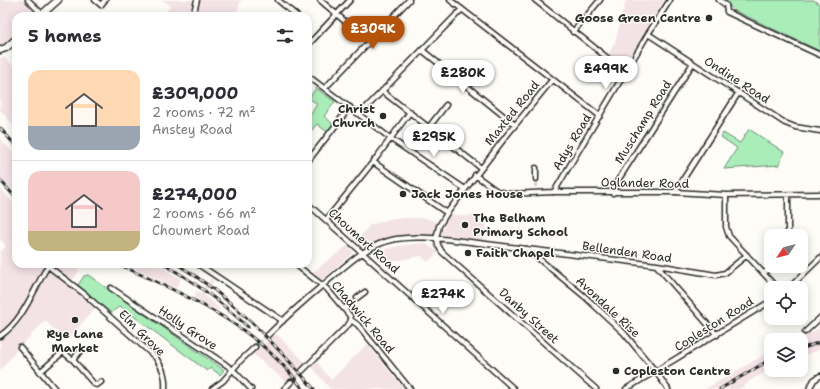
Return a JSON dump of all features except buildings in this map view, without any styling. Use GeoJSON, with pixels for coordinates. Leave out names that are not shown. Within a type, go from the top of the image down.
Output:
{"type":"FeatureCollection","features":[{"type":"Feature","properties":{"kind":"main road"},"geometry":{"type":"LineString","coordinates":[[44,12],[58,0]]}},
{"type":"Feature","properties":{"kind":"main road"},"geometry":{"type":"LineString","coordinates":[[0,50],[12,44]]}},
{"type":"Feature","properties":{"kind":"street"},"geometry":{"type":"LineString","coordinates":[[28,0],[38,12]]}},
{"type":"Feature","properties":{"kind":"street"},"geometry":{"type":"LineString","coordinates":[[95,0],[101,5],[105,0]]}},
{"type":"Feature","properties":{"kind":"street"},"geometry":{"type":"LineString","coordinates":[[194,12],[197,0]]}},
{"type":"Feature","properties":{"kind":"street"},"geometry":{"type":"LineString","coordinates":[[278,0],[292,12]]}},
{"type":"Feature","properties":{"kind":"street"},"geometry":{"type":"LineString","coordinates":[[320,0],[369,42]]}},
{"type":"Feature","properties":{"kind":"street"},"geometry":{"type":"LineString","coordinates":[[312,41],[350,0]]}},
{"type":"Feature","properties":{"kind":"street"},"geometry":{"type":"LineString","coordinates":[[325,88],[409,0]]}},
{"type":"Feature","properties":{"kind":"street"},"geometry":{"type":"LineString","coordinates":[[450,0],[600,116]]}},
{"type":"Feature","properties":{"kind":"street"},"geometry":{"type":"LineString","coordinates":[[573,32],[600,0]]}},
{"type":"Feature","properties":{"kind":"street","name":"Adys Road"},"geometry":{"type":"LineString","coordinates":[[554,192],[625,72],[670,0]]}},
{"type":"Feature","properties":{"kind":"street"},"geometry":{"type":"LineString","coordinates":[[719,0],[726,5],[727,12],[820,54]]}},
{"type":"Feature","properties":{"kind":"street"},"geometry":{"type":"LineString","coordinates":[[538,1],[573,32],[625,72]]}},
{"type":"Feature","properties":{"kind":"street"},"geometry":{"type":"LineString","coordinates":[[360,114],[462,9]]}},
{"type":"Feature","properties":{"kind":"street","name":"Ondine Road"},"geometry":{"type":"LineString","coordinates":[[648,34],[785,123],[795,127],[820,131]]}},
{"type":"Feature","properties":{"kind":"street"},"geometry":{"type":"LineString","coordinates":[[422,50],[515,125]]}},
{"type":"Feature","properties":{"kind":"street","name":"Muschamp Road"},"geometry":{"type":"LineString","coordinates":[[613,192],[693,63]]}},
{"type":"Feature","properties":{"kind":"street"},"geometry":{"type":"LineString","coordinates":[[312,80],[403,147],[465,189]]}},
{"type":"Feature","properties":{"kind":"street","name":"Maxted Road"},"geometry":{"type":"LineString","coordinates":[[437,239],[439,226],[447,213],[475,175],[552,80]]}},
{"type":"Feature","properties":{"kind":"street"},"geometry":{"type":"LineString","coordinates":[[382,91],[481,168]]}},
{"type":"Feature","properties":{"kind":"street"},"geometry":{"type":"LineString","coordinates":[[675,192],[739,92]]}},
{"type":"Feature","properties":{"kind":"street"},"geometry":{"type":"LineString","coordinates":[[429,127],[446,105]]}},
{"type":"Feature","properties":{"kind":"street"},"geometry":{"type":"LineString","coordinates":[[312,156],[350,107]]}},
{"type":"Feature","properties":{"kind":"street"},"geometry":{"type":"LineString","coordinates":[[326,220],[373,162],[410,112]]}},
{"type":"Feature","properties":{"kind":"street"},"geometry":{"type":"LineString","coordinates":[[373,162],[414,192],[447,213]]}},
{"type":"Feature","properties":{"kind":"street"},"geometry":{"type":"LineString","coordinates":[[536,168],[536,179]]}},
{"type":"Feature","properties":{"kind":"street","name":"Oglander Road"},"geometry":{"type":"LineString","coordinates":[[475,175],[488,185],[503,193],[675,192],[726,195],[820,194]]}},
{"type":"Feature","properties":{"kind":"street"},"geometry":{"type":"LineString","coordinates":[[535,193],[536,187]]}},
{"type":"Feature","properties":{"kind":"street"},"geometry":{"type":"LineString","coordinates":[[726,195],[726,227],[729,236],[771,281]]}},
{"type":"Feature","properties":{"kind":"street"},"geometry":{"type":"LineString","coordinates":[[788,195],[788,229]]}},
{"type":"Feature","properties":{"kind":"street","name":"Choumert Road"},"geometry":{"type":"LineString","coordinates":[[312,208],[514,389]]}},
{"type":"Feature","properties":{"kind":"street","name":"Bellenden Road"},"geometry":{"type":"LineString","coordinates":[[268,335],[362,252],[396,239],[423,238],[526,248],[657,265],[716,275],[726,273],[747,254]]}},
{"type":"Feature","properties":{"kind":"street","name":"Danby Street"},"geometry":{"type":"LineString","coordinates":[[437,239],[438,245],[442,252],[596,389]]}},
{"type":"Feature","properties":{"kind":"street","name":"Avondale Rise"},"geometry":{"type":"LineString","coordinates":[[526,248],[584,296],[624,332],[668,389]]}},
{"type":"Feature","properties":{"kind":"street"},"geometry":{"type":"LineString","coordinates":[[796,281],[820,258]]}},
{"type":"Feature","properties":{"kind":"street"},"geometry":{"type":"LineString","coordinates":[[657,265],[717,334]]}},
{"type":"Feature","properties":{"kind":"street"},"geometry":{"type":"LineString","coordinates":[[0,336],[16,321],[46,268]]}},
{"type":"Feature","properties":{"kind":"street","name":"Elm Grove"},"geometry":{"type":"LineString","coordinates":[[52,268],[89,297],[156,358],[162,368],[166,380],[165,389]]}},
{"type":"Feature","properties":{"kind":"street"},"geometry":{"type":"LineString","coordinates":[[204,268],[283,321]]}},
{"type":"Feature","properties":{"kind":"street","name":"Chadwick Road"},"geometry":{"type":"LineString","coordinates":[[300,268],[323,285],[410,389]]}},
{"type":"Feature","properties":{"kind":"street","name":"Holly Grove"},"geometry":{"type":"LineString","coordinates":[[111,288],[233,370],[251,389]]}},
{"type":"Feature","properties":{"kind":"street"},"geometry":{"type":"LineString","coordinates":[[358,298],[365,292]]}},
{"type":"Feature","properties":{"kind":"street"},"geometry":{"type":"LineString","coordinates":[[344,309],[350,304]]}},
{"type":"Feature","properties":{"kind":"street","name":"Copleston Road"},"geometry":{"type":"LineString","coordinates":[[626,389],[764,305]]}},
{"type":"Feature","properties":{"kind":"street"},"geometry":{"type":"LineString","coordinates":[[805,332],[820,318]]}},
{"type":"Feature","properties":{"kind":"street"},"geometry":{"type":"LineString","coordinates":[[302,371],[351,320]]}},
{"type":"Feature","properties":{"kind":"street"},"geometry":{"type":"LineString","coordinates":[[20,347],[55,389]]}},
{"type":"Feature","properties":{"kind":"street"},"geometry":{"type":"LineString","coordinates":[[212,389],[223,381],[240,361],[256,347]]}},
{"type":"Feature","properties":{"kind":"street"},"geometry":{"type":"LineString","coordinates":[[73,360],[80,350]]}},
{"type":"Feature","properties":{"kind":"street"},"geometry":{"type":"LineString","coordinates":[[40,372],[63,352],[73,360],[94,384],[97,385],[101,382]]}},
{"type":"Feature","properties":{"kind":"street"},"geometry":{"type":"LineString","coordinates":[[809,389],[814,380],[820,376]]}},
{"type":"Feature","properties":{"kind":"street"},"geometry":{"type":"LineString","coordinates":[[284,389],[291,382]]}},
{"type":"Feature","properties":{"kind":"shaded area"},"geometry":{"type":"Polygon","coordinates":[[[0,0],[38,0],[33,5],[40,12],[12,12],[12,42],[0,50],[0,0]]]}},
{"type":"Feature","properties":{"kind":"shaded area"},"geometry":{"type":"Polygon","coordinates":[[[162,0],[241,0],[236,12],[167,12],[170,5],[162,0]]]}},
{"type":"Feature","properties":{"kind":"shaded area"},"geometry":{"type":"Polygon","coordinates":[[[626,0],[664,0],[624,66],[608,54],[615,43],[626,0]]]}},
{"type":"Feature","properties":{"kind":"shaded area"},"geometry":{"type":"Polygon","coordinates":[[[4,57],[12,65],[12,124],[0,110],[0,58],[4,57]]]}},
{"type":"Feature","properties":{"kind":"shaded area"},"geometry":{"type":"Polygon","coordinates":[[[0,139],[12,152],[12,189],[0,177],[0,139]]]}},
{"type":"Feature","properties":{"kind":"shaded area"},"geometry":{"type":"Polygon","coordinates":[[[0,189],[12,202],[12,268],[78,268],[79,271],[69,285],[97,307],[66,340],[45,321],[16,351],[0,371],[0,252],[6,246],[0,239],[0,189]]]}},
{"type":"Feature","properties":{"kind":"shaded area","name":"The Belham Primary School"},"geometry":{"type":"Polygon","coordinates":[[[449,214],[466,216],[487,214],[484,241],[441,234],[449,214]]]}},
{"type":"Feature","properties":{"kind":"shaded area"},"geometry":{"type":"Polygon","coordinates":[[[393,218],[425,218],[437,222],[434,235],[401,235],[364,246],[357,240],[370,225],[393,218]]]}},
{"type":"Feature","properties":{"kind":"shaded area"},"geometry":{"type":"Polygon","coordinates":[[[425,243],[438,252],[428,262],[421,256],[385,263],[374,254],[384,249],[425,243]]]}},
{"type":"Feature","properties":{"kind":"shaded area"},"geometry":{"type":"Polygon","coordinates":[[[347,246],[354,252],[321,281],[310,274],[347,246]]]}},
{"type":"Feature","properties":{"kind":"shaded area"},"geometry":{"type":"Polygon","coordinates":[[[134,268],[163,268],[181,279],[176,288],[134,268]]]}},
{"type":"Feature","properties":{"kind":"shaded area"},"geometry":{"type":"Polygon","coordinates":[[[211,278],[214,280],[204,295],[219,308],[219,311],[195,298],[196,291],[201,293],[211,278]]]}},
{"type":"Feature","properties":{"kind":"shaded area"},"geometry":{"type":"Polygon","coordinates":[[[820,328],[820,350],[808,354],[808,334],[820,328]]]}},
{"type":"Feature","properties":{"kind":"shaded area"},"geometry":{"type":"Polygon","coordinates":[[[275,333],[306,363],[286,382],[253,354],[275,333]]]}},
{"type":"Feature","properties":{"kind":"shaded area"},"geometry":{"type":"Polygon","coordinates":[[[367,344],[404,389],[330,389],[312,367],[317,362],[331,380],[367,344]]]}},
{"type":"Feature","properties":{"kind":"shaded area"},"geometry":{"type":"Polygon","coordinates":[[[764,355],[764,373],[751,380],[740,389],[705,389],[764,355]]]}},
{"type":"Feature","properties":{"kind":"green space"},"geometry":{"type":"Polygon","coordinates":[[[725,0],[814,0],[820,5],[820,51],[733,10],[725,0]]]}},
{"type":"Feature","properties":{"kind":"green space"},"geometry":{"type":"Polygon","coordinates":[[[316,88],[335,102],[324,116],[333,124],[327,132],[317,124],[312,130],[312,112],[317,104],[312,100],[312,94],[316,88]]]}},
{"type":"Feature","properties":{"kind":"green space"},"geometry":{"type":"Polygon","coordinates":[[[749,129],[784,152],[779,165],[724,169],[737,148],[721,137],[723,133],[740,143],[749,129]]]}},
{"type":"Feature","properties":{"kind":"green space"},"geometry":{"type":"Polygon","coordinates":[[[88,275],[224,370],[220,375],[211,368],[207,371],[120,306],[111,313],[78,285],[84,276],[88,275]]]}},
{"type":"Feature","properties":{"kind":"tunnel"},"geometry":{"type":"LineString","coordinates":[[536,179],[536,187]]}},
{"type":"Feature","properties":{"kind":"tunnel"},"geometry":{"type":"LineString","coordinates":[[350,304],[357,298]]}},
{"type":"Feature","properties":{"kind":"tunnel"},"geometry":{"type":"LineString","coordinates":[[255,347],[268,335]]}},
{"type":"Feature","properties":{"kind":"tunnel"},"geometry":{"type":"LineString","coordinates":[[291,382],[302,371]]}},
{"type":"Feature","properties":{"kind":"railway"},"geometry":{"type":"LineString","coordinates":[[0,128],[12,142]]}},
{"type":"Feature","properties":{"kind":"railway"},"geometry":{"type":"LineString","coordinates":[[0,180],[12,194]]}},
{"type":"Feature","properties":{"kind":"railway"},"geometry":{"type":"LineString","coordinates":[[127,268],[170,288],[219,314],[264,347],[284,366],[303,389]]}},
{"type":"Feature","properties":{"kind":"railway"},"geometry":{"type":"LineString","coordinates":[[170,268],[207,293],[248,327]]}},
{"type":"Feature","properties":{"kind":"railway"},"geometry":{"type":"LineString","coordinates":[[183,268],[233,305],[266,337],[314,389]]}},
{"type":"Feature","properties":{"kind":"railway"},"geometry":{"type":"LineString","coordinates":[[808,346],[820,342]]}},
{"type":"Feature","properties":{"kind":"railway"},"geometry":{"type":"LineString","coordinates":[[720,389],[764,363]]}},
{"type":"Feature","properties":{"kind":"place","name":"Goose Green Centre"},"geometry":{"type":"Point","coordinates":[709,18]}},
{"type":"Feature","properties":{"kind":"place","name":"Christ Church"},"geometry":{"type":"Point","coordinates":[383,116]}},
{"type":"Feature","properties":{"kind":"place","name":"Jack Jones House"},"geometry":{"type":"Point","coordinates":[403,194]}},
{"type":"Feature","properties":{"kind":"place","name":"The Belham Primary School"},"geometry":{"type":"Point","coordinates":[465,225]}},
{"type":"Feature","properties":{"kind":"place","name":"Faith Chapel"},"geometry":{"type":"Point","coordinates":[468,253]}},
{"type":"Feature","properties":{"kind":"place","name":"Rye Lane Market"},"geometry":{"type":"Point","coordinates":[75,320]}},
{"type":"Feature","properties":{"kind":"place","name":"Copleston Centre"},"geometry":{"type":"Point","coordinates":[616,371]}}]}
